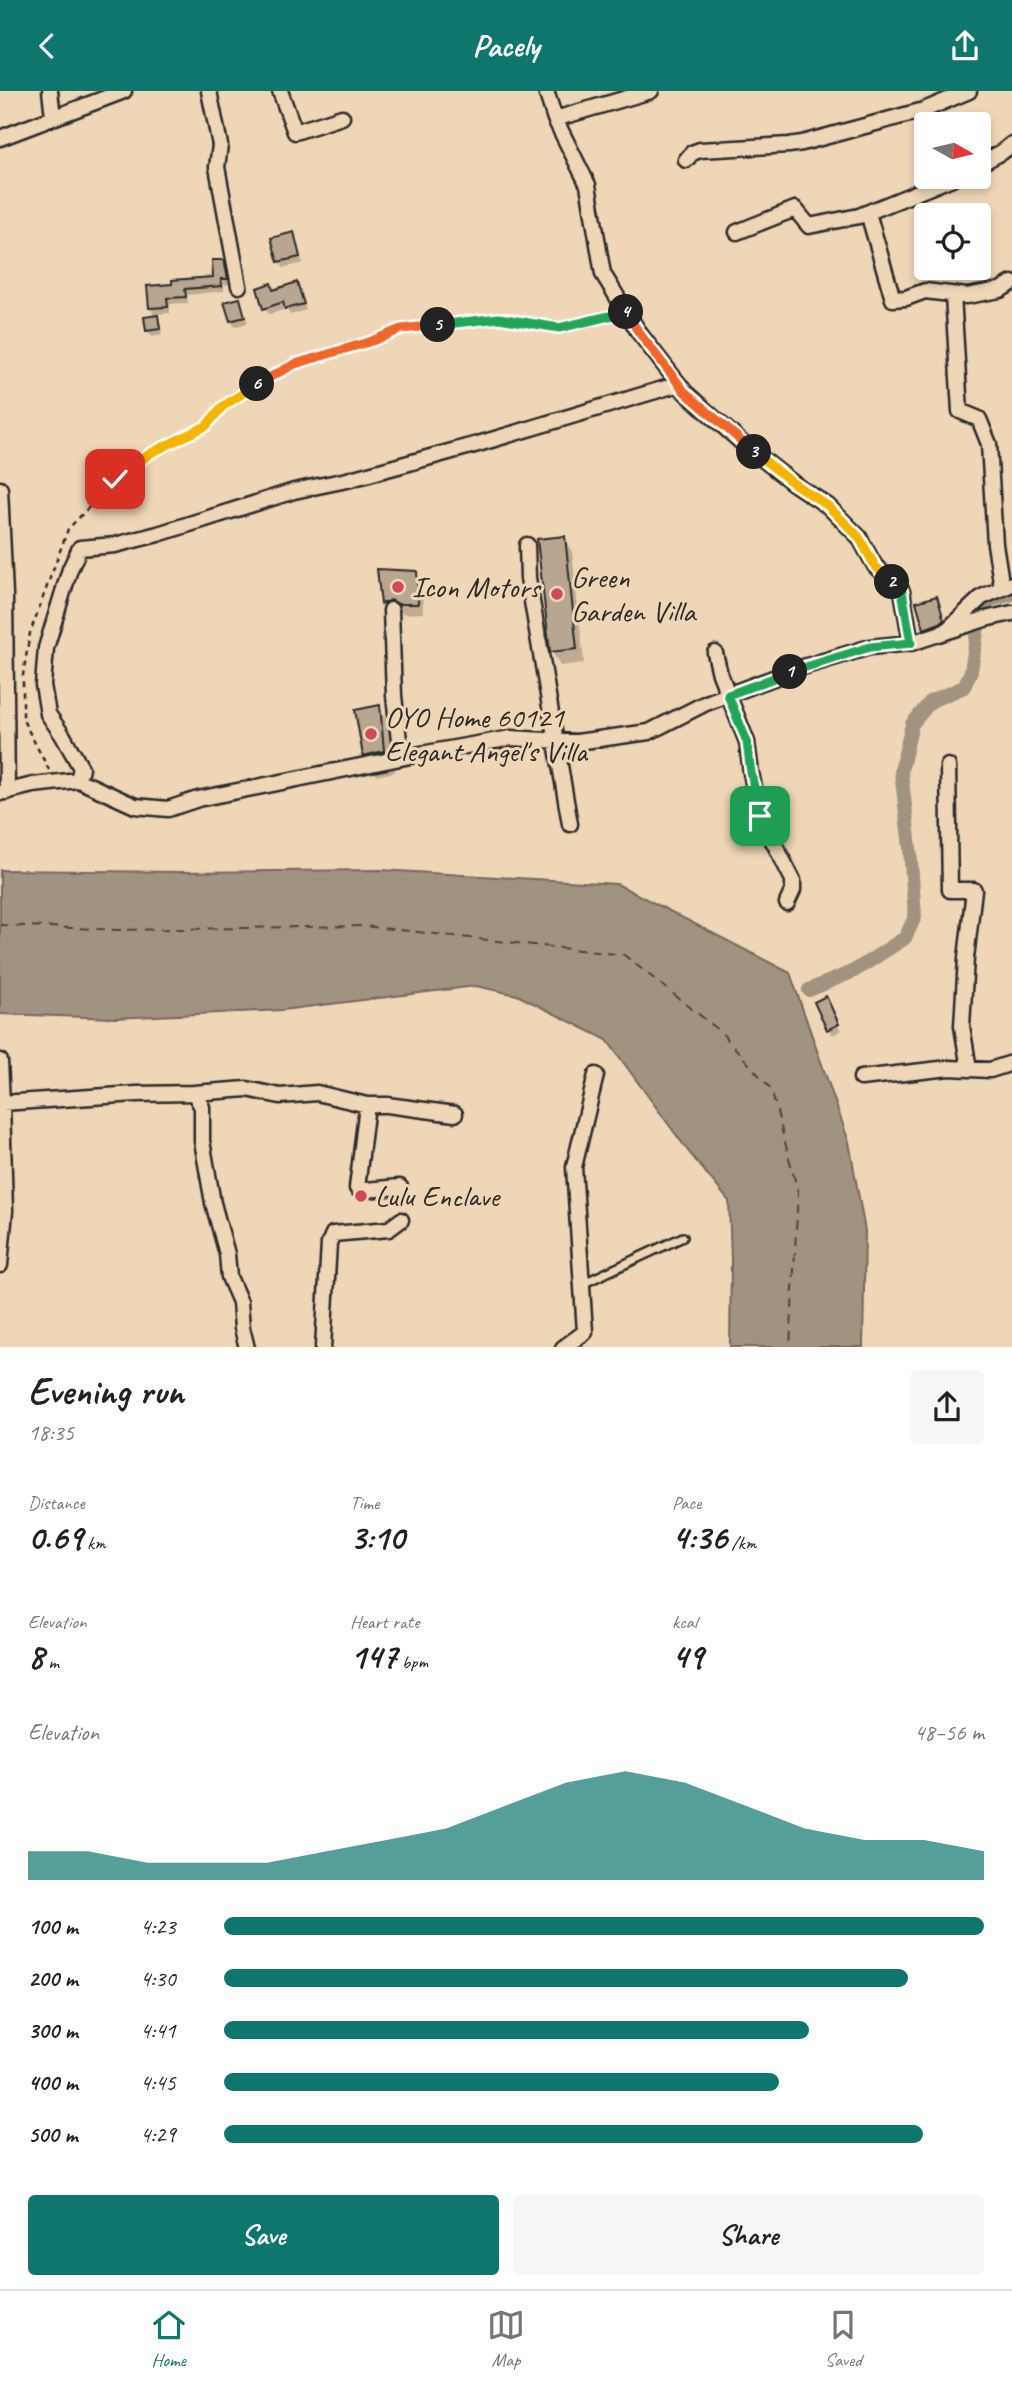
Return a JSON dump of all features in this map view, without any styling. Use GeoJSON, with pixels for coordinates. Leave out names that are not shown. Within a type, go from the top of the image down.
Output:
{"type":"FeatureCollection","features":[{"type":"Feature","properties":{"kind":"street"},"geometry":{"type":"LineString","coordinates":[[50,91],[53,117]]}},
{"type":"Feature","properties":{"kind":"street"},"geometry":{"type":"LineString","coordinates":[[0,138],[124,91]]}},
{"type":"Feature","properties":{"kind":"street"},"geometry":{"type":"LineString","coordinates":[[209,91],[220,145],[217,167],[239,286]]}},
{"type":"Feature","properties":{"kind":"street"},"geometry":{"type":"LineString","coordinates":[[279,91],[295,132],[342,117]]}},
{"type":"Feature","properties":{"kind":"street"},"geometry":{"type":"LineString","coordinates":[[545,91],[555,119],[588,185],[603,274],[640,334],[685,392],[741,442],[793,483],[828,506],[859,537],[875,566],[902,591],[911,643]]}},
{"type":"Feature","properties":{"kind":"street"},"geometry":{"type":"LineString","coordinates":[[555,119],[651,91]]}},
{"type":"Feature","properties":{"kind":"street"},"geometry":{"type":"LineString","coordinates":[[686,160],[692,153],[700,150],[789,145],[815,139],[924,110],[969,91]]}},
{"type":"Feature","properties":{"kind":"street"},"geometry":{"type":"LineString","coordinates":[[991,158],[1012,144]]}},
{"type":"Feature","properties":{"kind":"street"},"geometry":{"type":"LineString","coordinates":[[737,232],[795,209],[809,226],[868,213],[927,189]]}},
{"type":"Feature","properties":{"kind":"street"},"geometry":{"type":"LineString","coordinates":[[868,213],[892,299],[906,298],[925,291],[967,296],[1000,290],[1012,283]]}},
{"type":"Feature","properties":{"kind":"street"},"geometry":{"type":"LineString","coordinates":[[945,632],[982,597],[1007,586],[995,544],[989,444],[979,419],[960,411],[953,295]]}},
{"type":"Feature","properties":{"kind":"street"},"geometry":{"type":"LineString","coordinates":[[78,780],[81,768],[48,715],[43,685],[46,648],[70,569],[80,548],[115,545],[158,534],[294,491],[347,480],[491,440],[679,384]]}},
{"type":"Feature","properties":{"kind":"street"},"geometry":{"type":"LineString","coordinates":[[0,489],[5,594],[4,793],[33,785],[78,780],[135,806],[168,809],[198,799],[511,738],[577,742],[649,732],[706,703],[803,667],[870,647],[911,643],[1012,613]]}},
{"type":"Feature","properties":{"kind":"street"},"geometry":{"type":"LineString","coordinates":[[527,545],[528,578],[569,824]]}},
{"type":"Feature","properties":{"kind":"street"},"geometry":{"type":"LineString","coordinates":[[391,610],[394,696],[401,758]]}},
{"type":"Feature","properties":{"kind":"street"},"geometry":{"type":"LineString","coordinates":[[715,653],[747,742],[760,816],[793,880],[793,890],[787,903]]}},
{"type":"Feature","properties":{"kind":"street"},"geometry":{"type":"LineString","coordinates":[[948,765],[950,890],[974,890],[962,1026],[969,1069]]}},
{"type":"Feature","properties":{"kind":"street"},"geometry":{"type":"LineString","coordinates":[[0,1061],[5,1210],[0,1265]]}},
{"type":"Feature","properties":{"kind":"street"},"geometry":{"type":"LineString","coordinates":[[862,1078],[948,1068],[990,1070],[1012,1063]]}},
{"type":"Feature","properties":{"kind":"street"},"geometry":{"type":"LineString","coordinates":[[563,1347],[585,1332],[574,1167],[596,1075]]}},
{"type":"Feature","properties":{"kind":"street"},"geometry":{"type":"LineString","coordinates":[[2,1103],[247,1089],[280,1096],[317,1093],[367,1105],[456,1114]]}},
{"type":"Feature","properties":{"kind":"street"},"geometry":{"type":"LineString","coordinates":[[194,1093],[202,1107],[202,1142],[213,1203],[227,1254],[229,1277],[240,1302],[247,1347]]}},
{"type":"Feature","properties":{"kind":"street"},"geometry":{"type":"LineString","coordinates":[[367,1105],[357,1188],[365,1190],[400,1187]]}},
{"type":"Feature","properties":{"kind":"street"},"geometry":{"type":"LineString","coordinates":[[323,1347],[329,1243],[333,1234],[389,1229],[401,1220]]}},
{"type":"Feature","properties":{"kind":"lane"},"geometry":{"type":"LineString","coordinates":[[582,1284],[683,1237]]}},
{"type":"Feature","properties":{"kind":"path"},"geometry":{"type":"LineString","coordinates":[[56,782],[23,720],[23,675],[30,633],[68,529],[115,479],[151,453],[206,426],[222,407],[267,378],[295,364],[372,341],[401,329],[499,318],[559,328],[626,311]]}},
{"type":"Feature","properties":{"kind":"shaded area"},"geometry":{"type":"Polygon","coordinates":[[[0,870],[381,870],[617,884],[790,973],[849,1142],[865,1231],[863,1347],[730,1347],[729,1201],[688,1151],[607,1040],[517,995],[476,986],[282,1010],[115,1018],[0,1014],[0,870]]]}},
{"type":"Feature","properties":{"kind":"building"},"geometry":{"type":"Polygon","coordinates":[[[294,232],[300,257],[278,262],[271,238],[294,232]]]}},
{"type":"Feature","properties":{"kind":"building"},"geometry":{"type":"Polygon","coordinates":[[[212,260],[224,260],[228,279],[221,279],[222,286],[185,289],[186,297],[167,298],[168,307],[149,308],[147,286],[172,284],[172,280],[213,277],[212,260]]]}},
{"type":"Feature","properties":{"kind":"building"},"geometry":{"type":"Polygon","coordinates":[[[297,282],[304,304],[285,309],[283,302],[263,309],[257,288],[271,283],[273,290],[297,282]]]}},
{"type":"Feature","properties":{"kind":"building"},"geometry":{"type":"Polygon","coordinates":[[[240,298],[245,317],[230,321],[224,302],[240,298]]]}},
{"type":"Feature","properties":{"kind":"building"},"geometry":{"type":"Polygon","coordinates":[[[158,315],[160,329],[146,331],[144,317],[158,315]]]}},
{"type":"Feature","properties":{"kind":"building","name":"Green Garden Villa"},"geometry":{"type":"Polygon","coordinates":[[[565,536],[577,649],[550,652],[537,539],[565,536]]]}},
{"type":"Feature","properties":{"kind":"building","name":"Icon Motors"},"geometry":{"type":"Polygon","coordinates":[[[377,569],[417,571],[418,604],[398,604],[391,600],[381,604],[377,569]]]}},
{"type":"Feature","properties":{"kind":"building"},"geometry":{"type":"Polygon","coordinates":[[[937,596],[944,620],[924,629],[916,602],[937,596]]]}},
{"type":"Feature","properties":{"kind":"building","name":"OYO Home 60121 Elegant Angel's Villa"},"geometry":{"type":"Polygon","coordinates":[[[380,705],[384,751],[363,756],[355,710],[380,705]]]}},
{"type":"Feature","properties":{"kind":"building"},"geometry":{"type":"Polygon","coordinates":[[[826,996],[839,1024],[827,1030],[814,1002],[826,996]]]}},
{"type":"Feature","properties":{"kind":"waterway"},"geometry":{"type":"LineString","coordinates":[[809,990],[854,971],[905,938],[915,917],[901,771],[912,724],[931,701],[964,687],[971,671],[980,613],[990,600],[1012,594]]}},
{"type":"Feature","properties":{"kind":"ferry route"},"geometry":{"type":"LineString","coordinates":[[0,925],[120,930],[363,926],[624,955],[720,1031],[771,1089],[798,1192],[790,1347]]}},
{"type":"Feature","properties":{"kind":"place","name":"Icon Motors"},"geometry":{"type":"Point","coordinates":[398,587]}},
{"type":"Feature","properties":{"kind":"place","name":"Green Garden Villa"},"geometry":{"type":"Point","coordinates":[557,594]}},
{"type":"Feature","properties":{"kind":"place","name":"OYO Home 60121 Elegant Angel's Villa"},"geometry":{"type":"Point","coordinates":[371,734]}},
{"type":"Feature","properties":{"kind":"place","name":"Lulu Enclave"},"geometry":{"type":"Point","coordinates":[361,1196]}},
{"type":"Feature","properties":{"kind":"route"},"geometry":{"type":"LineString","coordinates":[[115,479],[151,453],[206,426],[222,407],[267,378],[295,364],[372,341],[401,329],[499,318],[559,328],[626,311],[640,334],[685,392],[741,442],[793,483],[828,506],[859,537],[875,566],[902,591],[911,643],[870,647],[803,667],[728,695],[747,742],[760,816]]}}]}
